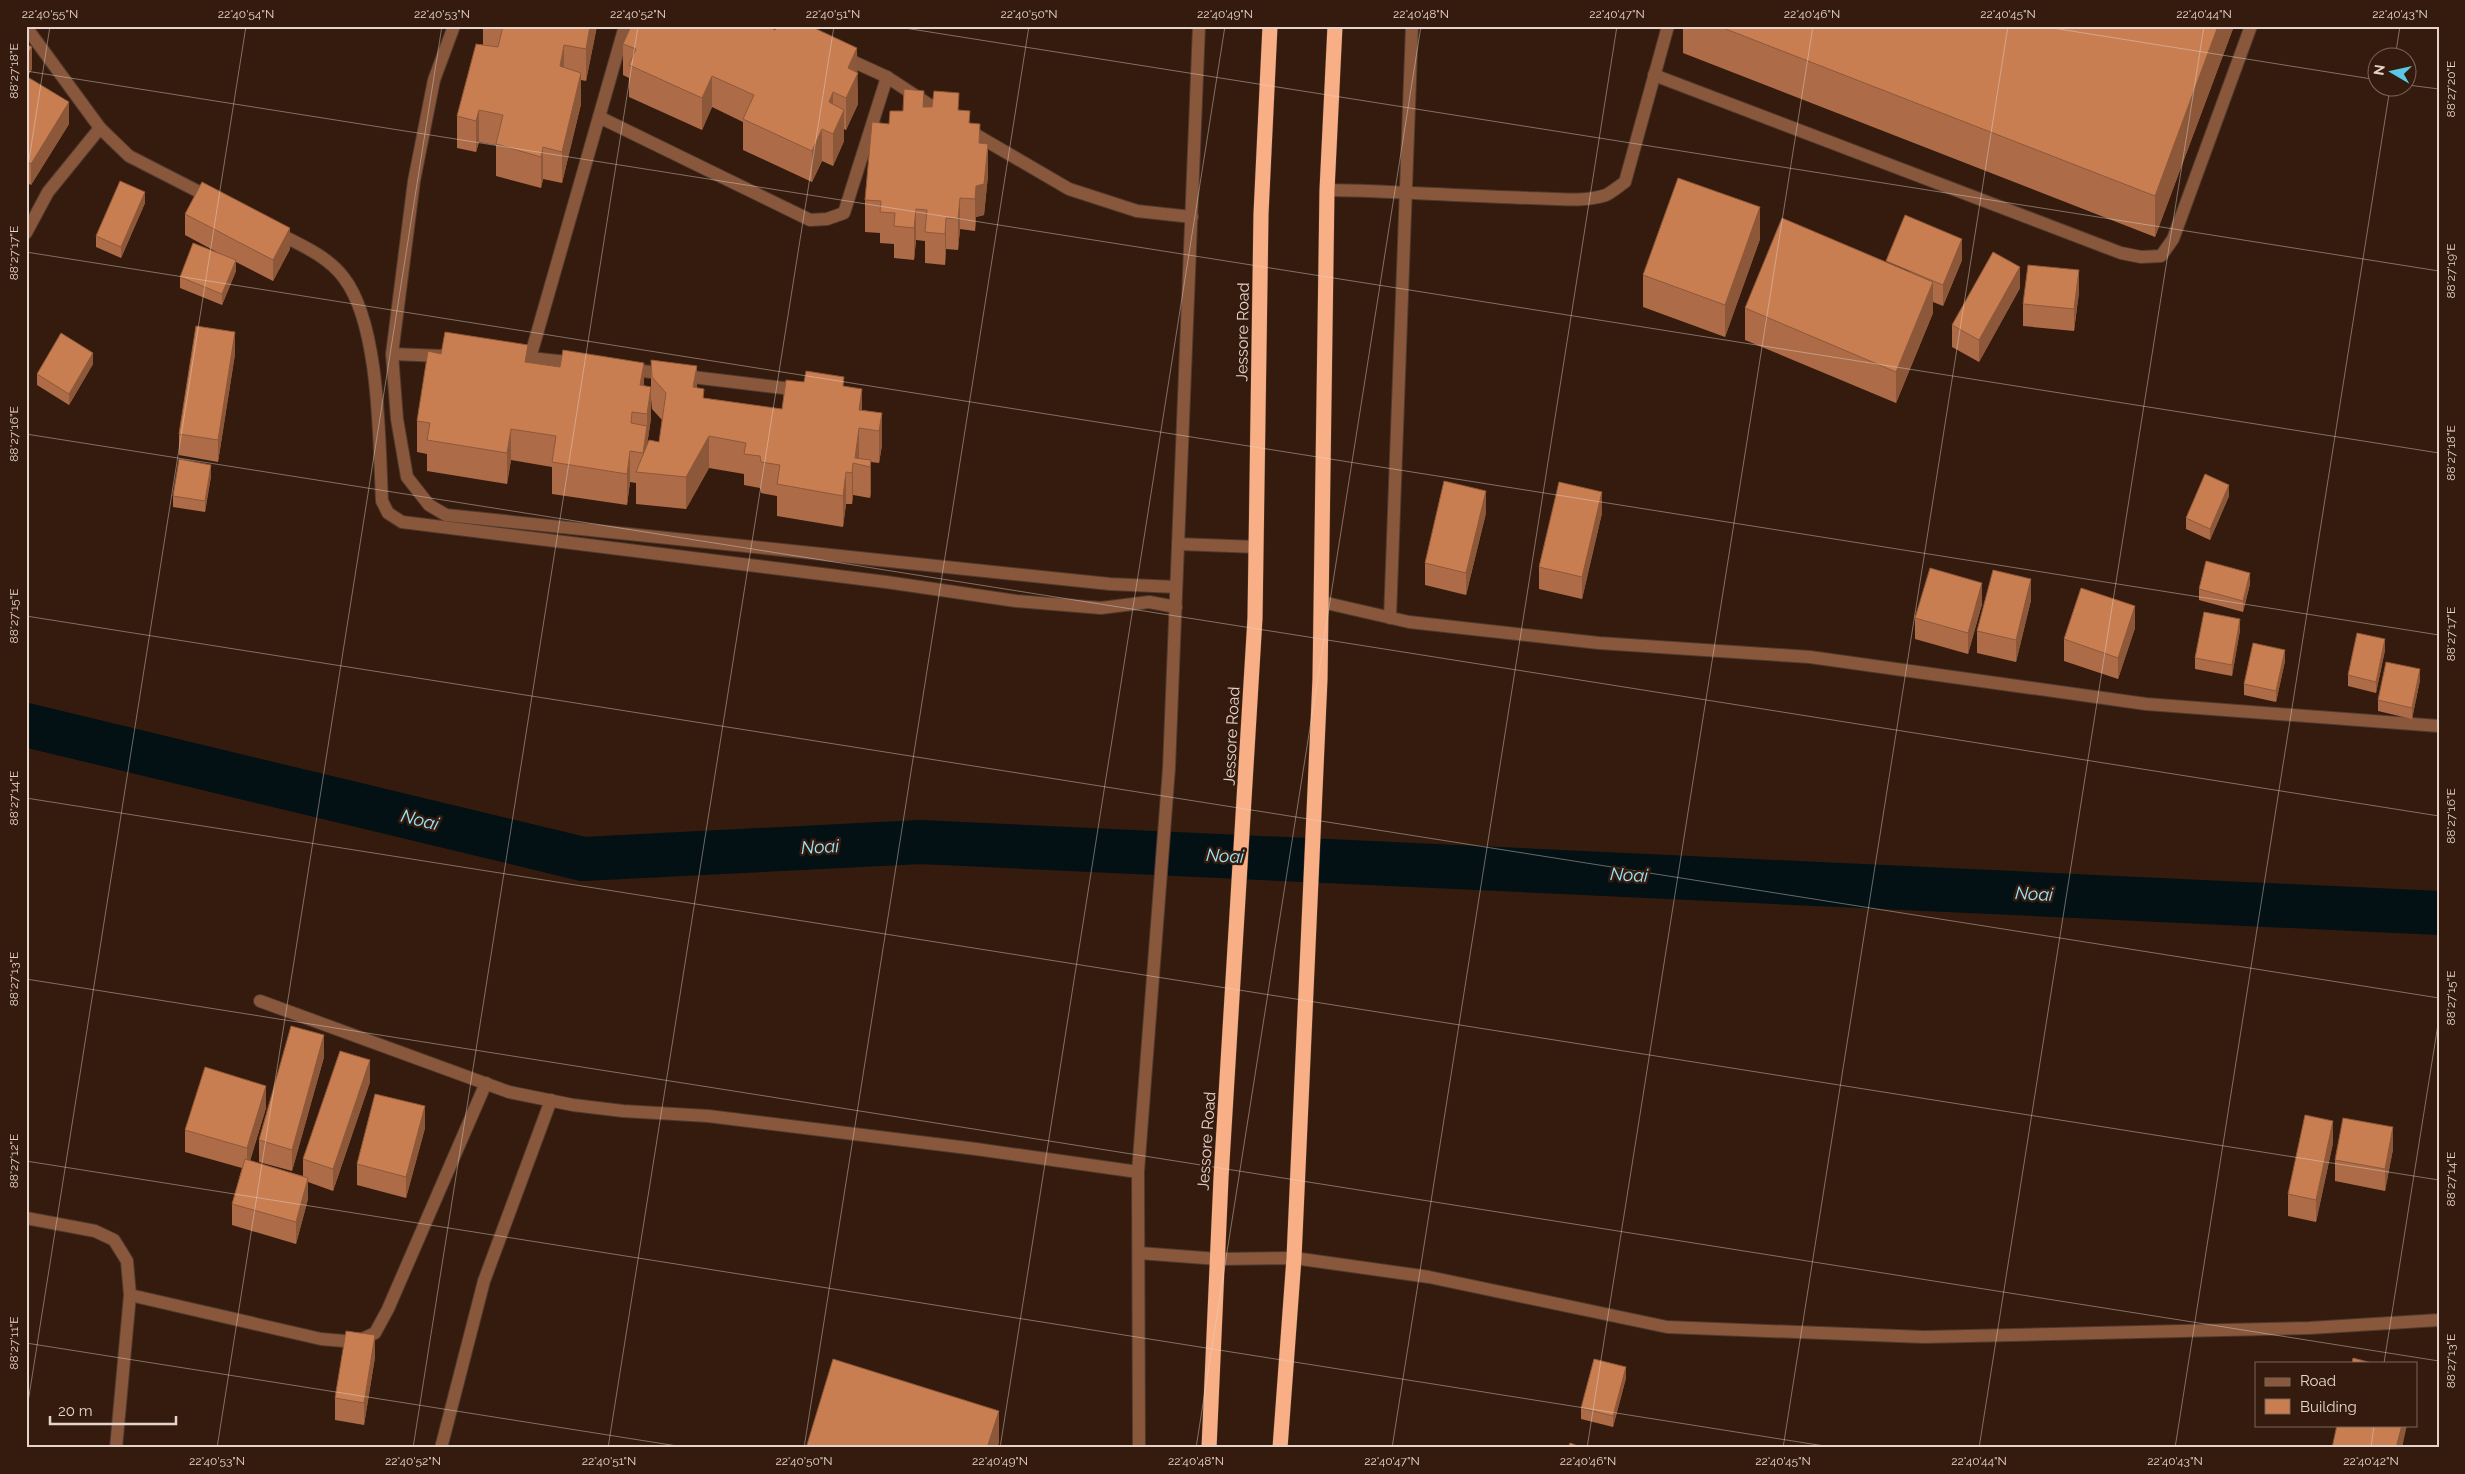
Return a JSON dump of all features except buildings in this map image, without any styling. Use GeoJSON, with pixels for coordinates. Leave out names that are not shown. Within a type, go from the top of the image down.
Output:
{"type":"FeatureCollection","features":[{"type":"Feature","properties":{"kind":"highway","name":"Jessore Road"},"geometry":{"type":"LineString","coordinates":[[1209,1448],[1221,1178],[1255,618],[1261,214],[1270,26]]}},
{"type":"Feature","properties":{"kind":"highway"},"geometry":{"type":"LineString","coordinates":[[1280,1448],[1294,1258],[1306,952],[1320,679],[1327,190],[1335,26]]}},
{"type":"Feature","properties":{"kind":"street"},"geometry":{"type":"LineString","coordinates":[[26,26],[100,128],[129,156],[226,206]]}},
{"type":"Feature","properties":{"kind":"street"},"geometry":{"type":"LineString","coordinates":[[454,26],[434,80],[414,181],[392,354],[397,419],[407,477],[429,505],[446,515],[1110,584],[1176,586]]}},
{"type":"Feature","properties":{"kind":"street"},"geometry":{"type":"LineString","coordinates":[[590,365],[525,358],[625,26]]}},
{"type":"Feature","properties":{"kind":"street"},"geometry":{"type":"LineString","coordinates":[[1139,1448],[1138,1172],[1151,1014],[1172,688],[1199,26]]}},
{"type":"Feature","properties":{"kind":"street"},"geometry":{"type":"LineString","coordinates":[[1390,618],[1412,26]]}},
{"type":"Feature","properties":{"kind":"street"},"geometry":{"type":"LineString","coordinates":[[1327,190],[1407,191],[1429,195],[1554,198],[1606,195],[1625,182],[1668,26]]}},
{"type":"Feature","properties":{"kind":"street"},"geometry":{"type":"LineString","coordinates":[[1654,75],[2121,253],[2161,256],[2173,239],[2251,26]]}},
{"type":"Feature","properties":{"kind":"street"},"geometry":{"type":"LineString","coordinates":[[828,50],[887,77],[992,145],[1069,189],[1136,211],[1192,218]]}},
{"type":"Feature","properties":{"kind":"street"},"geometry":{"type":"LineString","coordinates":[[599,117],[810,220],[827,219],[844,213],[887,77]]}},
{"type":"Feature","properties":{"kind":"street"},"geometry":{"type":"LineString","coordinates":[[26,233],[48,192],[100,128]]}},
{"type":"Feature","properties":{"kind":"street"},"geometry":{"type":"LineString","coordinates":[[262,225],[315,253],[344,277],[359,304],[374,376],[382,501],[388,513],[402,522],[886,582],[1016,601],[1101,608],[1149,602],[1176,607]]}},
{"type":"Feature","properties":{"kind":"street"},"geometry":{"type":"LineString","coordinates":[[392,354],[451,356]]}},
{"type":"Feature","properties":{"kind":"street"},"geometry":{"type":"LineString","coordinates":[[609,367],[816,391]]}},
{"type":"Feature","properties":{"kind":"street"},"geometry":{"type":"LineString","coordinates":[[1178,544],[1257,547]]}},
{"type":"Feature","properties":{"kind":"street"},"geometry":{"type":"LineString","coordinates":[[1322,602],[1409,622],[1599,643],[1810,658],[2146,704],[2439,726]]}},
{"type":"Feature","properties":{"kind":"street"},"geometry":{"type":"LineString","coordinates":[[260,1001],[509,1092],[623,1111],[708,1116],[966,1148],[1138,1172]]}},
{"type":"Feature","properties":{"kind":"street"},"geometry":{"type":"LineString","coordinates":[[130,1295],[321,1339],[356,1342],[375,1334],[388,1309],[486,1083]]}},
{"type":"Feature","properties":{"kind":"street"},"geometry":{"type":"LineString","coordinates":[[441,1448],[484,1281],[551,1100]]}},
{"type":"Feature","properties":{"kind":"street"},"geometry":{"type":"LineString","coordinates":[[26,1218],[94,1232],[114,1240],[126,1261],[130,1295],[116,1448]]}},
{"type":"Feature","properties":{"kind":"street"},"geometry":{"type":"LineString","coordinates":[[1139,1253],[1218,1259],[1294,1258],[1430,1277],[1667,1328],[1924,1337],[2309,1328],[2439,1320]]}},
{"type":"Feature","properties":{"kind":"waterway","name":"Noai"},"geometry":{"type":"LineString","coordinates":[[26,725],[583,859],[920,842],[2439,913]]}}]}
